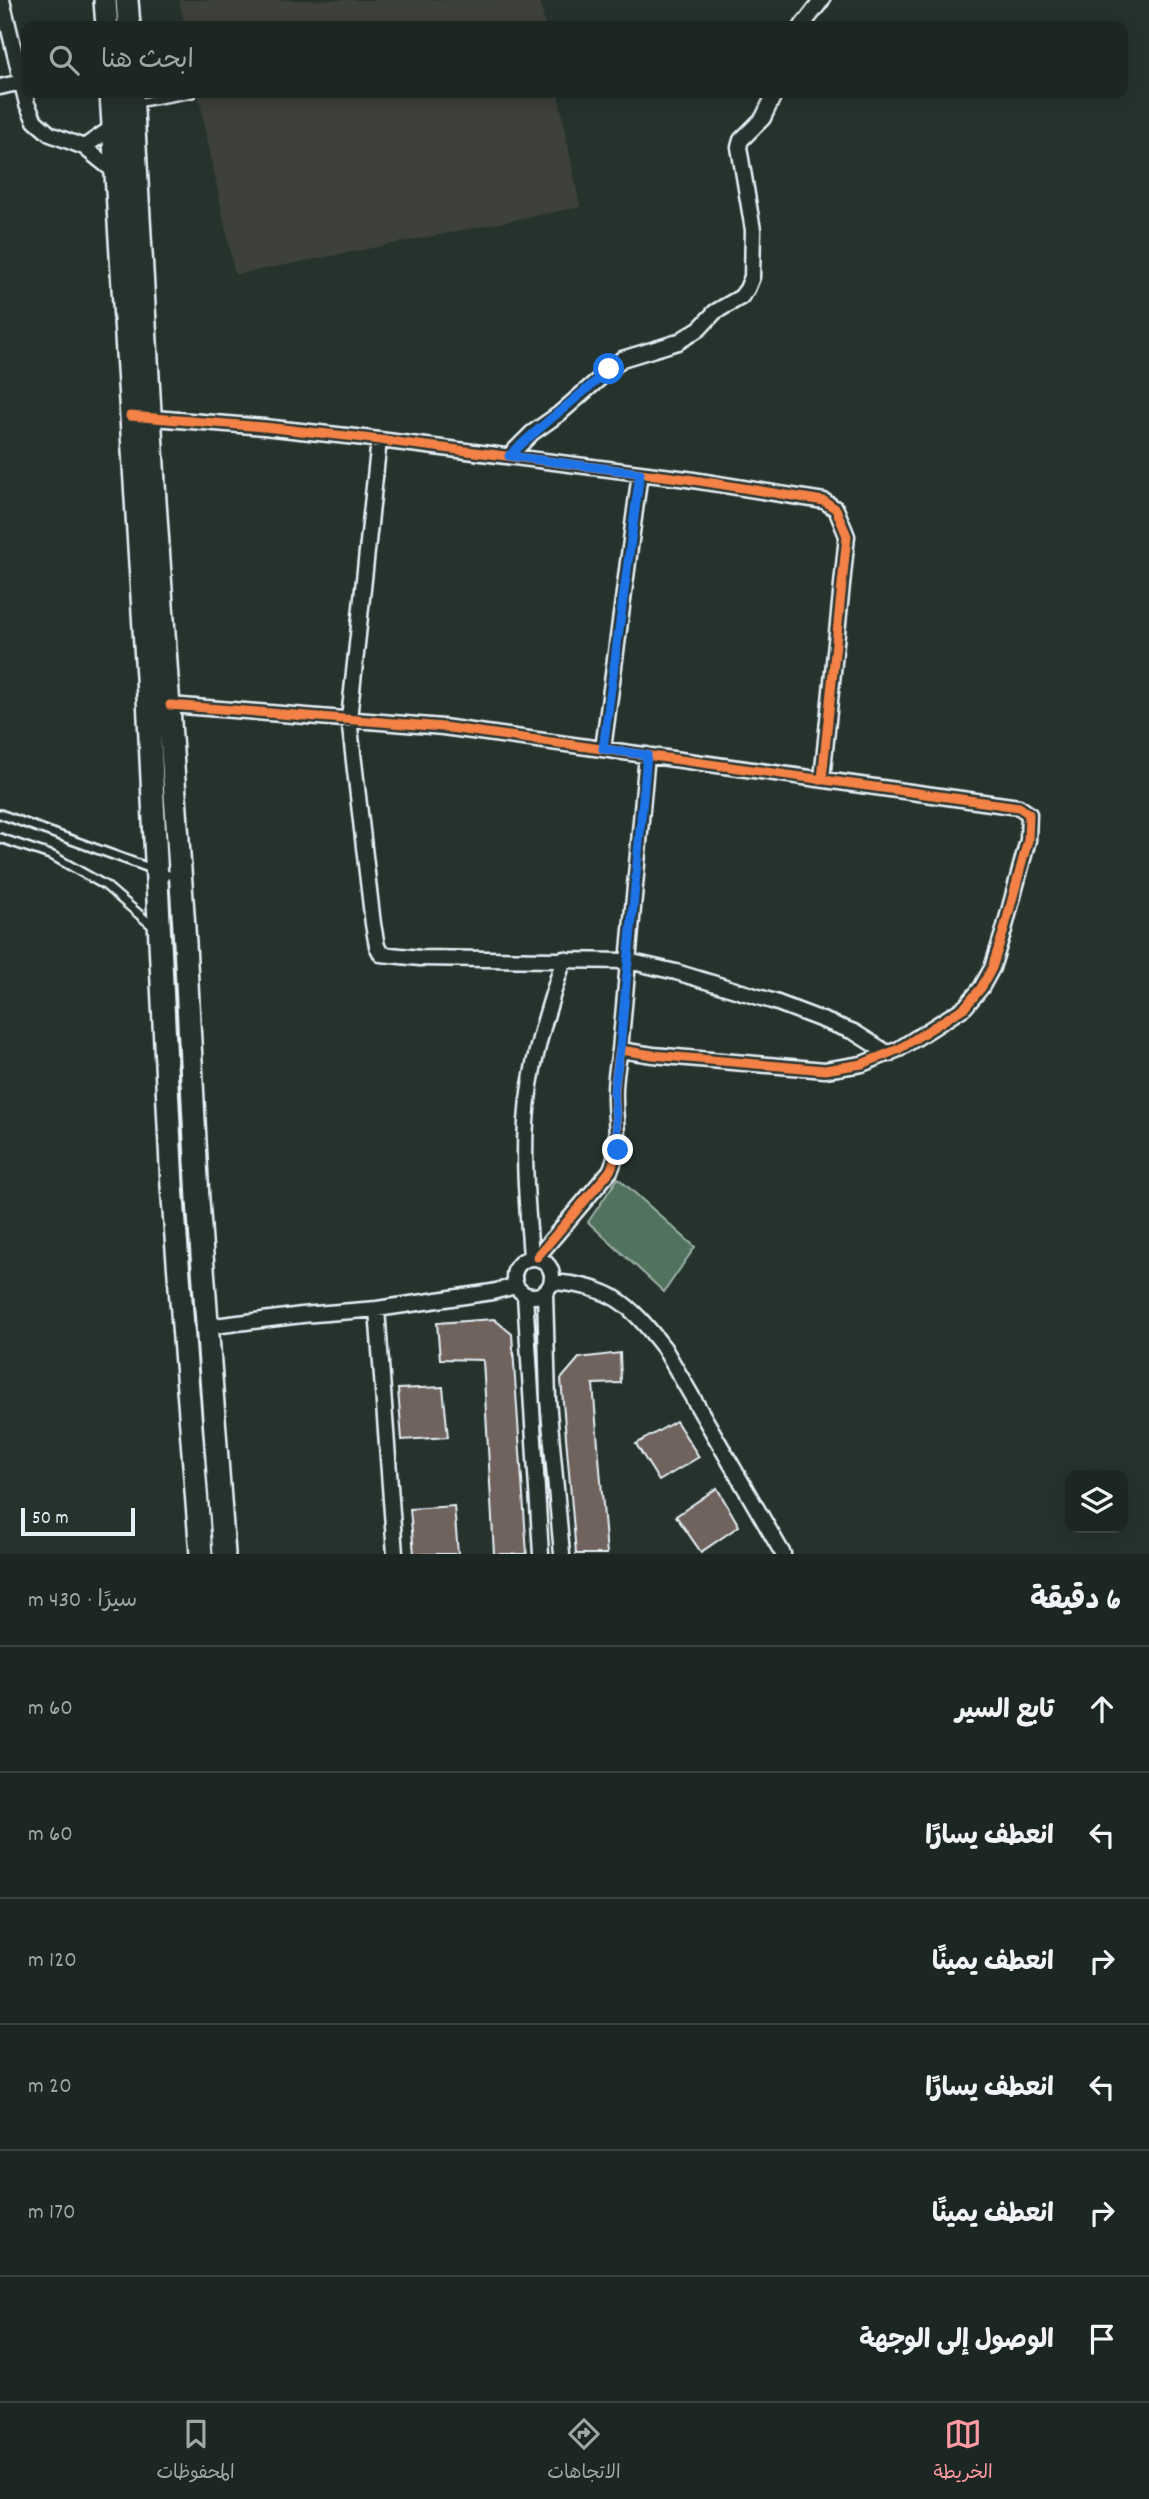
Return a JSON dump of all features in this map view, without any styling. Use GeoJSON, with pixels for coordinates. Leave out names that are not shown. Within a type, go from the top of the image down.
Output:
{"type":"FeatureCollection","features":[{"type":"Feature","properties":{"kind":"main road"},"geometry":{"type":"LineString","coordinates":[[105,0],[107,21]]}},
{"type":"Feature","properties":{"kind":"main road"},"geometry":{"type":"LineString","coordinates":[[127,0],[129,21]]}},
{"type":"Feature","properties":{"kind":"main road"},"geometry":{"type":"LineString","coordinates":[[133,98],[147,664],[156,871],[172,1186],[201,1554]]}},
{"type":"Feature","properties":{"kind":"main road"},"geometry":{"type":"LineString","coordinates":[[111,99],[115,172],[170,705],[206,1327],[224,1554]]}},
{"type":"Feature","properties":{"kind":"main road"},"geometry":{"type":"LineString","coordinates":[[196,1488],[219,1486]]}},
{"type":"Feature","properties":{"kind":"street"},"geometry":{"type":"LineString","coordinates":[[0,87],[21,82],[2,0]]}},
{"type":"Feature","properties":{"kind":"street"},"geometry":{"type":"LineString","coordinates":[[806,21],[822,0]]}},
{"type":"Feature","properties":{"kind":"street"},"geometry":{"type":"LineString","coordinates":[[25,98],[35,121],[50,134],[84,147],[115,172]]}},
{"type":"Feature","properties":{"kind":"street"},"geometry":{"type":"LineString","coordinates":[[509,456],[532,433],[559,414],[622,359],[678,342],[700,328],[715,312],[741,297],[747,289],[752,277],[753,230],[738,147],[741,140],[763,118],[773,98]]}},
{"type":"Feature","properties":{"kind":"street"},"geometry":{"type":"LineString","coordinates":[[84,147],[113,127]]}},
{"type":"Feature","properties":{"kind":"street"},"geometry":{"type":"LineString","coordinates":[[140,417],[379,440],[640,473],[824,500],[836,509],[847,536],[822,779]]}},
{"type":"Feature","properties":{"kind":"street"},"geometry":{"type":"LineString","coordinates":[[379,440],[349,719],[372,911],[377,946],[381,954],[420,958],[628,961],[676,972],[775,1002],[854,1032],[889,1054]]}},
{"type":"Feature","properties":{"kind":"street"},"geometry":{"type":"LineString","coordinates":[[603,749],[640,473]]}},
{"type":"Feature","properties":{"kind":"street"},"geometry":{"type":"LineString","coordinates":[[170,705],[443,727],[1018,807],[1029,814],[1028,840],[1004,930],[992,968],[981,988],[965,1007],[889,1054],[862,1065],[824,1070],[653,1055],[620,1049]]}},
{"type":"Feature","properties":{"kind":"street"},"geometry":{"type":"LineString","coordinates":[[541,1554],[521,1290],[514,1273],[520,1263],[534,1257],[610,1171],[616,1160],[618,1137],[614,1091],[647,755]]}},
{"type":"Feature","properties":{"kind":"street"},"geometry":{"type":"LineString","coordinates":[[534,1257],[525,1151],[526,1119],[537,1053],[564,959]]}},
{"type":"Feature","properties":{"kind":"street"},"geometry":{"type":"LineString","coordinates":[[534,1257],[543,1259],[551,1269],[548,1287],[548,1400],[562,1554]]}},
{"type":"Feature","properties":{"kind":"street"},"geometry":{"type":"LineString","coordinates":[[206,1327],[377,1309],[492,1292],[521,1290],[538,1296],[548,1287],[577,1284],[605,1292],[623,1302],[640,1318],[664,1349],[783,1554]]}},
{"type":"Feature","properties":{"kind":"street"},"geometry":{"type":"LineString","coordinates":[[377,1309],[395,1554]]}},
{"type":"Feature","properties":{"kind":"lane"},"geometry":{"type":"LineString","coordinates":[[111,99],[133,98]]}},
{"type":"Feature","properties":{"kind":"lane"},"geometry":{"type":"LineString","coordinates":[[0,814],[179,879]]}},
{"type":"Feature","properties":{"kind":"lane"},"geometry":{"type":"LineString","coordinates":[[0,838],[53,856],[106,886],[159,931]]}},
{"type":"Feature","properties":{"kind":"shaded area"},"geometry":{"type":"Polygon","coordinates":[[[179,0],[540,0],[544,21],[184,21],[179,0]]]}},
{"type":"Feature","properties":{"kind":"shaded area"},"geometry":{"type":"Polygon","coordinates":[[[199,98],[559,98],[580,207],[235,275],[199,98]]]}},
{"type":"Feature","properties":{"kind":"green space"},"geometry":{"type":"Polygon","coordinates":[[[618,1178],[695,1247],[664,1292],[588,1222],[618,1178]]]}},
{"type":"Feature","properties":{"kind":"building"},"geometry":{"type":"Polygon","coordinates":[[[494,1319],[512,1334],[527,1554],[494,1554],[483,1360],[440,1359],[437,1323],[494,1319]]]}},
{"type":"Feature","properties":{"kind":"building"},"geometry":{"type":"Polygon","coordinates":[[[620,1353],[621,1383],[593,1384],[607,1554],[576,1554],[561,1379],[579,1358],[620,1353]]]}},
{"type":"Feature","properties":{"kind":"building"},"geometry":{"type":"Polygon","coordinates":[[[443,1387],[448,1437],[402,1440],[398,1389],[443,1387]]]}},
{"type":"Feature","properties":{"kind":"building"},"geometry":{"type":"Polygon","coordinates":[[[676,1421],[699,1457],[659,1481],[636,1444],[676,1421]]]}},
{"type":"Feature","properties":{"kind":"building"},"geometry":{"type":"Polygon","coordinates":[[[717,1488],[739,1526],[701,1552],[676,1516],[717,1488]]]}},
{"type":"Feature","properties":{"kind":"building"},"geometry":{"type":"Polygon","coordinates":[[[454,1506],[458,1554],[414,1554],[410,1509],[454,1506]]]}},
{"type":"Feature","properties":{"kind":"cycle path"},"geometry":{"type":"LineString","coordinates":[[130,416],[356,437],[687,479],[824,501],[836,509],[847,536],[822,779]]}},
{"type":"Feature","properties":{"kind":"cycle path"},"geometry":{"type":"LineString","coordinates":[[170,705],[443,727],[1019,807],[1029,814],[1028,840],[992,968],[981,988],[965,1007],[899,1049],[862,1064],[825,1070],[620,1050],[615,1087],[617,1145],[614,1162],[610,1171],[537,1257]]}},
{"type":"Feature","properties":{"kind":"route"},"geometry":{"type":"LineString","coordinates":[[609,369],[559,414],[532,433],[509,456],[640,473],[603,749],[647,755],[615,1079],[618,1150]]}}]}
